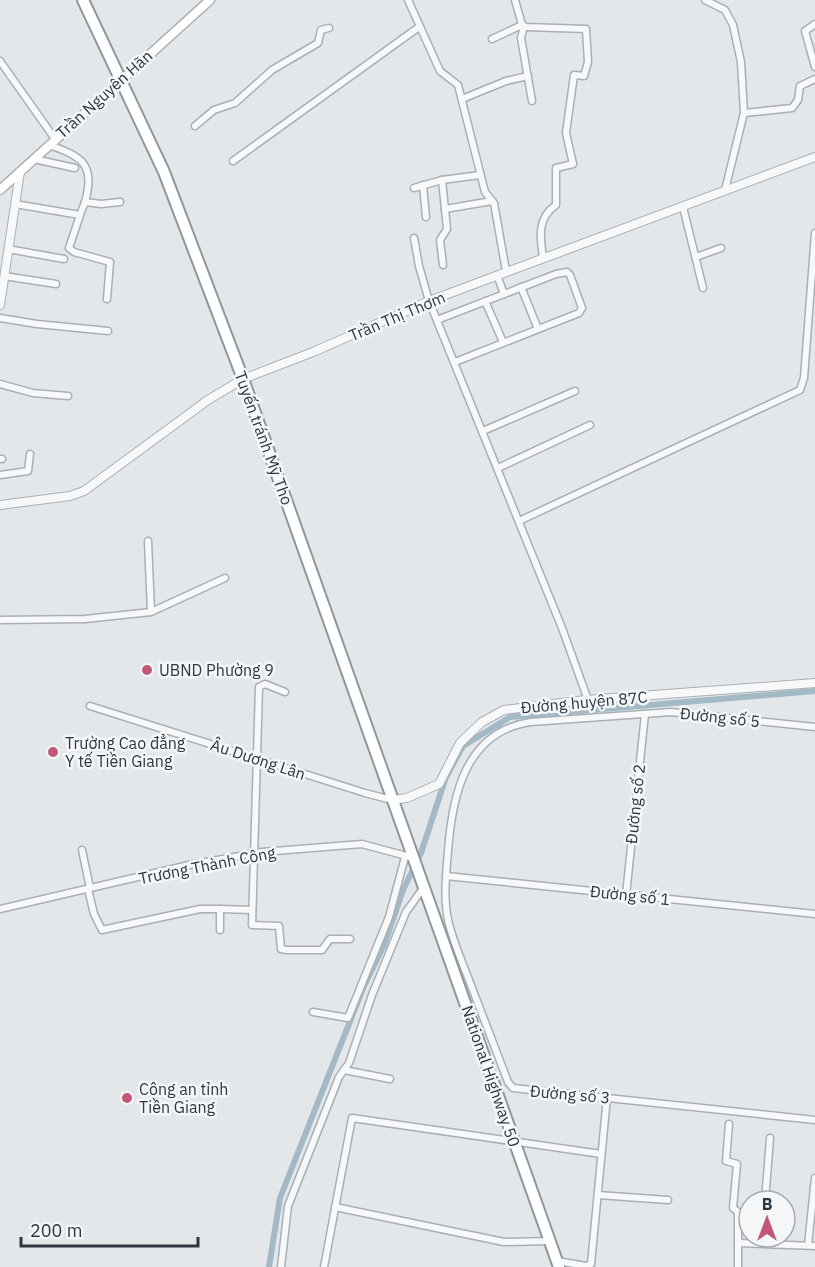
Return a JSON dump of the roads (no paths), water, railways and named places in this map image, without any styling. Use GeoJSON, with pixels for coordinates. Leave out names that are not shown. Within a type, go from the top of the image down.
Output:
{"type":"FeatureCollection","features":[{"type":"Feature","properties":{"kind":"highway","name":"Tuyến tránh Mỹ Tho"},"geometry":{"type":"LineString","coordinates":[[83,0],[122,78],[164,172],[243,379],[412,859],[424,886]]}},
{"type":"Feature","properties":{"kind":"highway","name":"National Highway 50"},"geometry":{"type":"LineString","coordinates":[[424,886],[449,939],[484,1056],[558,1264]]}},
{"type":"Feature","properties":{"kind":"main road","name":"Trần Nguyên Hãn"},"geometry":{"type":"LineString","coordinates":[[0,190],[210,0]]}},
{"type":"Feature","properties":{"kind":"street"},"geometry":{"type":"LineString","coordinates":[[409,0],[440,71],[456,81],[485,192],[492,201],[506,272]]}},
{"type":"Feature","properties":{"kind":"street"},"geometry":{"type":"LineString","coordinates":[[515,0],[523,25],[521,38],[532,101]]}},
{"type":"Feature","properties":{"kind":"street"},"geometry":{"type":"LineString","coordinates":[[705,0],[724,10],[733,25],[741,62],[744,112],[725,190]]}},
{"type":"Feature","properties":{"kind":"street"},"geometry":{"type":"LineString","coordinates":[[815,24],[805,31],[815,67]]}},
{"type":"Feature","properties":{"kind":"street"},"geometry":{"type":"LineString","coordinates":[[492,39],[523,25],[586,29],[588,67],[584,76],[574,75],[567,117],[566,133],[573,164],[556,168],[556,205],[546,212],[541,228],[543,258]]}},
{"type":"Feature","properties":{"kind":"street"},"geometry":{"type":"LineString","coordinates":[[233,161],[419,27]]}},
{"type":"Feature","properties":{"kind":"street"},"geometry":{"type":"LineString","coordinates":[[195,126],[214,110],[235,103],[272,69],[318,43],[321,30],[329,28]]}},
{"type":"Feature","properties":{"kind":"street"},"geometry":{"type":"LineString","coordinates":[[0,62],[51,142],[84,162],[89,180],[85,202],[69,248],[110,262],[108,299]]}},
{"type":"Feature","properties":{"kind":"street"},"geometry":{"type":"LineString","coordinates":[[462,99],[506,81],[528,76]]}},
{"type":"Feature","properties":{"kind":"street"},"geometry":{"type":"LineString","coordinates":[[744,112],[792,108],[798,100],[800,86],[815,79]]}},
{"type":"Feature","properties":{"kind":"street","name":"Trần Thị Thơm"},"geometry":{"type":"LineString","coordinates":[[0,505],[70,496],[84,491],[208,400],[243,379],[506,272],[815,157]]}},
{"type":"Feature","properties":{"kind":"street"},"geometry":{"type":"LineString","coordinates":[[34,159],[75,168]]}},
{"type":"Feature","properties":{"kind":"street"},"geometry":{"type":"LineString","coordinates":[[0,304],[20,172]]}},
{"type":"Feature","properties":{"kind":"street"},"geometry":{"type":"LineString","coordinates":[[414,188],[442,180],[480,175]]}},
{"type":"Feature","properties":{"kind":"street"},"geometry":{"type":"LineString","coordinates":[[442,180],[447,233],[440,240],[443,265]]}},
{"type":"Feature","properties":{"kind":"street"},"geometry":{"type":"LineString","coordinates":[[423,185],[426,217]]}},
{"type":"Feature","properties":{"kind":"street"},"geometry":{"type":"LineString","coordinates":[[444,209],[492,201]]}},
{"type":"Feature","properties":{"kind":"street"},"geometry":{"type":"LineString","coordinates":[[85,202],[120,202]]}},
{"type":"Feature","properties":{"kind":"street"},"geometry":{"type":"LineString","coordinates":[[15,204],[80,215]]}},
{"type":"Feature","properties":{"kind":"street"},"geometry":{"type":"LineString","coordinates":[[683,207],[703,288]]}},
{"type":"Feature","properties":{"kind":"street"},"geometry":{"type":"LineString","coordinates":[[519,521],[800,390],[804,378],[815,232]]}},
{"type":"Feature","properties":{"kind":"street"},"geometry":{"type":"LineString","coordinates":[[414,238],[418,266],[430,302],[498,468],[588,700]]}},
{"type":"Feature","properties":{"kind":"street"},"geometry":{"type":"LineString","coordinates":[[696,257],[721,248]]}},
{"type":"Feature","properties":{"kind":"street"},"geometry":{"type":"LineString","coordinates":[[8,249],[64,259]]}},
{"type":"Feature","properties":{"kind":"street"},"geometry":{"type":"LineString","coordinates":[[437,320],[504,292],[562,273],[570,275],[582,312],[455,362]]}},
{"type":"Feature","properties":{"kind":"street"},"geometry":{"type":"LineString","coordinates":[[4,276],[56,284]]}},
{"type":"Feature","properties":{"kind":"street"},"geometry":{"type":"LineString","coordinates":[[498,276],[504,292]]}},
{"type":"Feature","properties":{"kind":"street"},"geometry":{"type":"LineString","coordinates":[[521,287],[538,328]]}},
{"type":"Feature","properties":{"kind":"street"},"geometry":{"type":"LineString","coordinates":[[485,301],[503,342]]}},
{"type":"Feature","properties":{"kind":"street"},"geometry":{"type":"LineString","coordinates":[[0,318],[108,331]]}},
{"type":"Feature","properties":{"kind":"street"},"geometry":{"type":"LineString","coordinates":[[0,384],[33,393],[68,396]]}},
{"type":"Feature","properties":{"kind":"street"},"geometry":{"type":"LineString","coordinates":[[483,431],[575,391]]}},
{"type":"Feature","properties":{"kind":"street"},"geometry":{"type":"LineString","coordinates":[[498,468],[590,426]]}},
{"type":"Feature","properties":{"kind":"street"},"geometry":{"type":"LineString","coordinates":[[0,475],[28,471],[30,454]]}},
{"type":"Feature","properties":{"kind":"street"},"geometry":{"type":"LineString","coordinates":[[148,541],[151,612]]}},
{"type":"Feature","properties":{"kind":"street"},"geometry":{"type":"LineString","coordinates":[[0,620],[84,618],[151,612],[225,578]]}},
{"type":"Feature","properties":{"kind":"street","name":"Đường huyện 87C"},"geometry":{"type":"LineString","coordinates":[[392,800],[407,798],[439,784],[460,743],[495,714],[514,708],[588,700],[815,683]]}},
{"type":"Feature","properties":{"kind":"street"},"geometry":{"type":"LineString","coordinates":[[285,692],[265,684],[258,687],[252,925],[280,927],[281,949],[322,950],[330,939],[350,939]]}},
{"type":"Feature","properties":{"kind":"street","name":"Âu Dương Lân"},"geometry":{"type":"LineString","coordinates":[[90,706],[392,800]]}},
{"type":"Feature","properties":{"kind":"street","name":"Đường số 5"},"geometry":{"type":"LineString","coordinates":[[446,876],[450,824],[456,790],[468,764],[491,738],[519,724],[686,713],[815,727]]}},
{"type":"Feature","properties":{"kind":"street","name":"Đường số 2"},"geometry":{"type":"LineString","coordinates":[[626,894],[645,714]]}},
{"type":"Feature","properties":{"kind":"street","name":"Trương Thành Công"},"geometry":{"type":"LineString","coordinates":[[0,909],[252,854],[362,844],[412,859]]}},
{"type":"Feature","properties":{"kind":"street"},"geometry":{"type":"LineString","coordinates":[[82,850],[94,914],[100,928],[105,931],[180,913],[220,909],[252,910]]}},
{"type":"Feature","properties":{"kind":"street"},"geometry":{"type":"LineString","coordinates":[[313,1012],[348,1018],[412,859]]}},
{"type":"Feature","properties":{"kind":"street","name":"Đường số 1"},"geometry":{"type":"LineString","coordinates":[[446,876],[815,915]]}},
{"type":"Feature","properties":{"kind":"street","name":"Đường số 3"},"geometry":{"type":"LineString","coordinates":[[446,876],[449,939],[508,1082],[513,1088],[815,1120]]}},
{"type":"Feature","properties":{"kind":"street"},"geometry":{"type":"LineString","coordinates":[[281,1267],[288,1206],[406,912],[424,886]]}},
{"type":"Feature","properties":{"kind":"street"},"geometry":{"type":"LineString","coordinates":[[220,909],[220,930]]}},
{"type":"Feature","properties":{"kind":"street"},"geometry":{"type":"LineString","coordinates":[[484,1056],[496,1052]]}},
{"type":"Feature","properties":{"kind":"street"},"geometry":{"type":"LineString","coordinates":[[344,1070],[390,1079]]}},
{"type":"Feature","properties":{"kind":"street"},"geometry":{"type":"LineString","coordinates":[[558,1264],[586,1266],[591,1264],[607,1098]]}},
{"type":"Feature","properties":{"kind":"street"},"geometry":{"type":"LineString","coordinates":[[324,1267],[352,1118],[601,1154]]}},
{"type":"Feature","properties":{"kind":"street"},"geometry":{"type":"LineString","coordinates":[[729,1124],[726,1161],[737,1164],[733,1208],[737,1211]]}},
{"type":"Feature","properties":{"kind":"street"},"geometry":{"type":"LineString","coordinates":[[766,1189],[770,1138]]}},
{"type":"Feature","properties":{"kind":"street"},"geometry":{"type":"LineString","coordinates":[[797,1244],[812,1246],[815,1178]]}},
{"type":"Feature","properties":{"kind":"street"},"geometry":{"type":"LineString","coordinates":[[598,1195],[668,1200]]}},
{"type":"Feature","properties":{"kind":"street"},"geometry":{"type":"LineString","coordinates":[[335,1207],[496,1241],[551,1241]]}},
{"type":"Feature","properties":{"kind":"street"},"geometry":{"type":"LineString","coordinates":[[738,1249],[738,1267]]}},
{"type":"Feature","properties":{"kind":"waterway"},"geometry":{"type":"LineString","coordinates":[[269,1267],[280,1198],[364,986],[385,943],[403,890],[421,853],[446,777],[463,746],[510,717],[815,691]]}},
{"type":"Feature","properties":{"kind":"place","name":"UBND Phường 9"},"geometry":{"type":"Point","coordinates":[147,670]}},
{"type":"Feature","properties":{"kind":"place","name":"Trường Cao đẳng Y tế Tiền Giang"},"geometry":{"type":"Point","coordinates":[53,752]}},
{"type":"Feature","properties":{"kind":"place","name":"Công an tỉnh Tiền Giang"},"geometry":{"type":"Point","coordinates":[127,1098]}}]}
